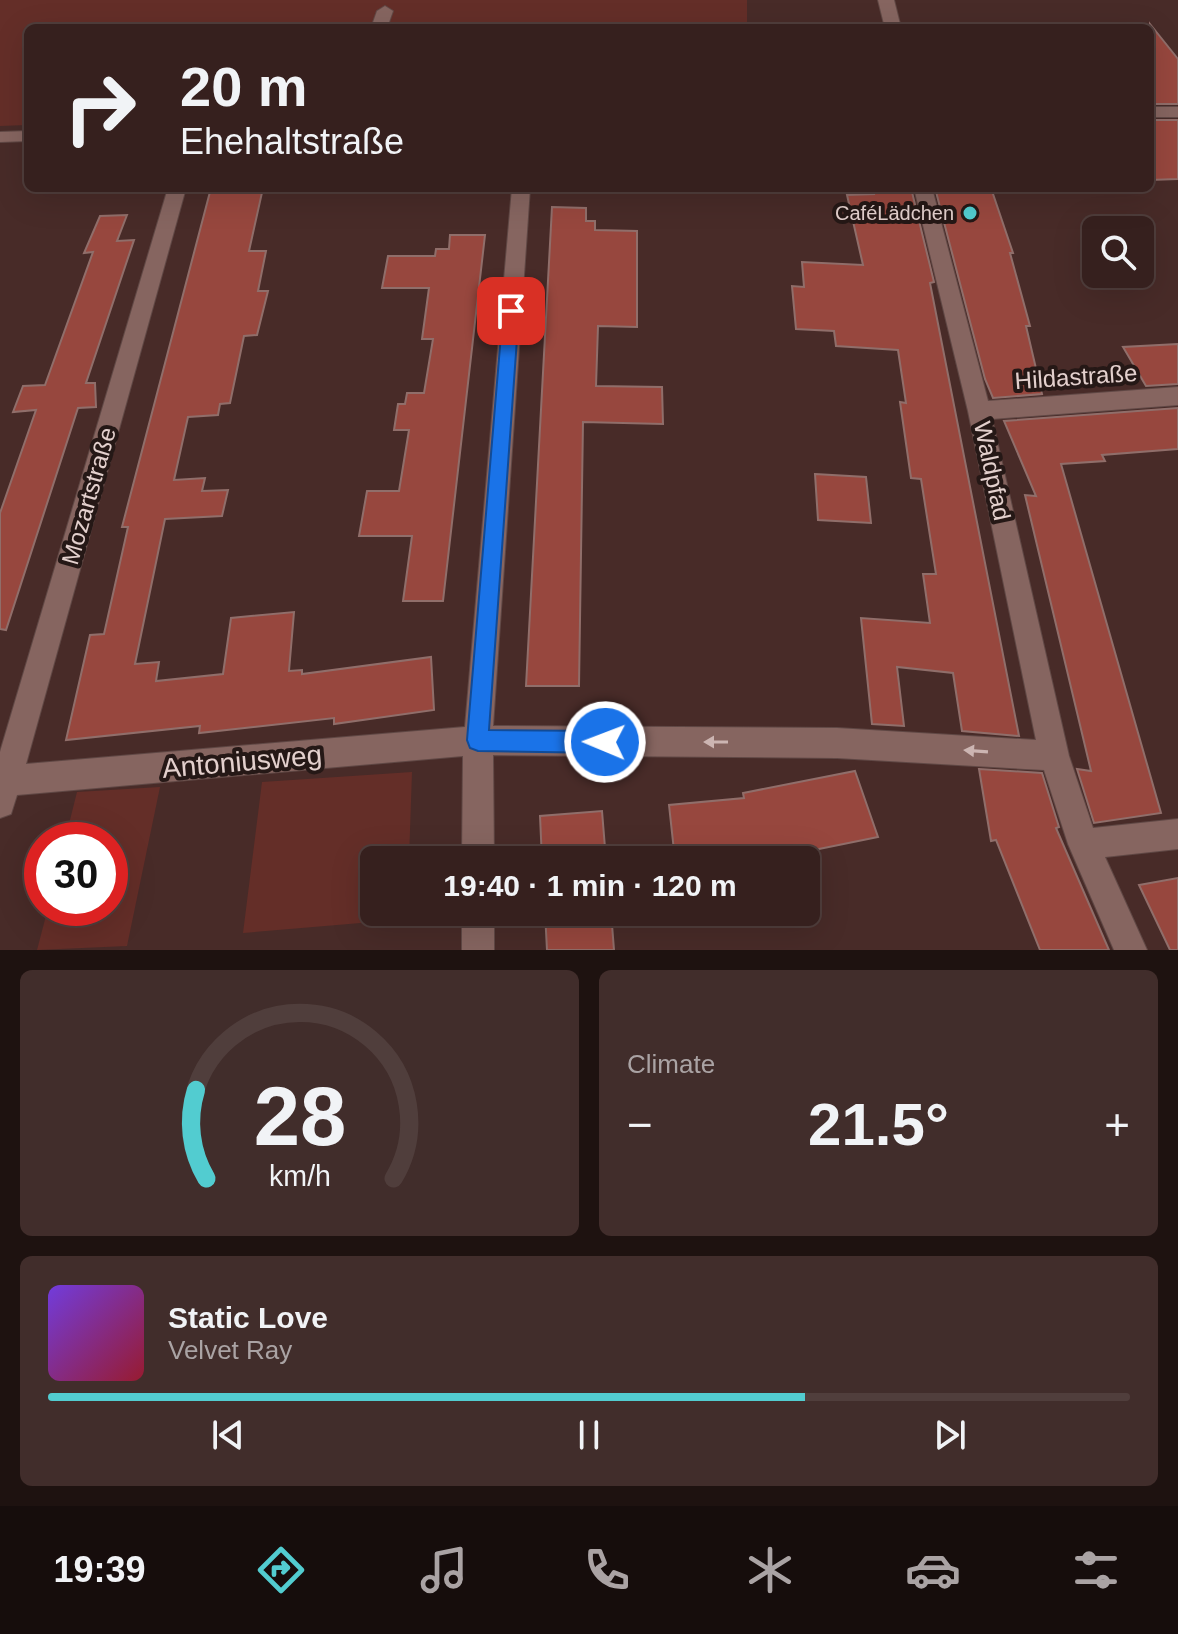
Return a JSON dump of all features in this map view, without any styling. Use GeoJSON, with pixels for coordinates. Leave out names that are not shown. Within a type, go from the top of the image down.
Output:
{"type":"FeatureCollection","features":[{"type":"Feature","properties":{"kind":"street"},"geometry":{"type":"LineString","coordinates":[[886,0],[892,24]]}},
{"type":"Feature","properties":{"kind":"street"},"geometry":{"type":"LineString","coordinates":[[380,24],[385,11]]}},
{"type":"Feature","properties":{"kind":"street"},"geometry":{"type":"LineString","coordinates":[[1154,112],[1178,112]]}},
{"type":"Feature","properties":{"kind":"street"},"geometry":{"type":"LineString","coordinates":[[0,137],[24,136]]}},
{"type":"Feature","properties":{"kind":"street","name":"Mozartstraße"},"geometry":{"type":"LineString","coordinates":[[3,792],[176,192]]}},
{"type":"Feature","properties":{"kind":"street"},"geometry":{"type":"LineString","coordinates":[[478,846],[478,740],[521,192]]}},
{"type":"Feature","properties":{"kind":"street","name":"Waldpfad"},"geometry":{"type":"LineString","coordinates":[[924,192],[979,411],[1054,756],[1083,844],[1131,950]]}},
{"type":"Feature","properties":{"kind":"street","name":"Hildastraße"},"geometry":{"type":"LineString","coordinates":[[979,411],[1178,396]]}},
{"type":"Feature","properties":{"kind":"street"},"geometry":{"type":"LineString","coordinates":[[478,740],[837,743],[1054,756]]}},
{"type":"Feature","properties":{"kind":"street","name":"Antoniusweg"},"geometry":{"type":"LineString","coordinates":[[3,792],[478,740]]}},
{"type":"Feature","properties":{"kind":"street"},"geometry":{"type":"LineString","coordinates":[[1083,844],[1178,834]]}},
{"type":"Feature","properties":{"kind":"street"},"geometry":{"type":"LineString","coordinates":[[478,926],[478,950]]}},
{"type":"Feature","properties":{"kind":"shaded area"},"geometry":{"type":"Polygon","coordinates":[[[0,0],[747,0],[747,24],[24,24],[24,125],[0,126],[0,0]]]}},
{"type":"Feature","properties":{"kind":"shaded area"},"geometry":{"type":"Polygon","coordinates":[[[412,772],[409,846],[360,846],[360,923],[243,933],[262,782],[412,772]]]}},
{"type":"Feature","properties":{"kind":"shaded area"},"geometry":{"type":"Polygon","coordinates":[[[160,787],[127,946],[37,950],[43,926],[128,926],[128,822],[70,822],[77,792],[160,787]]]}},
{"type":"Feature","properties":{"kind":"building"},"geometry":{"type":"Polygon","coordinates":[[[1154,29],[1178,59],[1178,104],[1154,104],[1154,29]]]}},
{"type":"Feature","properties":{"kind":"building"},"geometry":{"type":"Polygon","coordinates":[[[1154,120],[1178,120],[1178,179],[1154,180],[1154,120]]]}},
{"type":"Feature","properties":{"kind":"building"},"geometry":{"type":"Polygon","coordinates":[[[210,192],[262,192],[249,251],[266,251],[258,291],[268,291],[257,335],[244,336],[230,403],[220,404],[218,415],[188,417],[174,480],[205,478],[202,491],[228,490],[222,516],[165,519],[135,664],[159,662],[156,681],[223,674],[231,618],[294,612],[289,671],[302,670],[302,674],[431,657],[434,710],[334,724],[334,718],[199,733],[200,726],[66,740],[90,635],[104,634],[128,527],[122,527],[210,192]]]}},
{"type":"Feature","properties":{"kind":"building"},"geometry":{"type":"Polygon","coordinates":[[[912,192],[934,282],[930,283],[1019,736],[962,731],[953,673],[897,667],[904,726],[872,724],[861,618],[930,623],[923,574],[936,574],[921,479],[911,478],[900,402],[906,403],[898,350],[836,346],[834,331],[796,329],[792,286],[804,287],[802,262],[863,265],[847,195],[912,192]]]}},
{"type":"Feature","properties":{"kind":"building"},"geometry":{"type":"Polygon","coordinates":[[[936,192],[992,192],[1013,253],[1010,253],[1030,326],[1026,326],[1042,394],[993,398],[985,379],[936,192]]]}},
{"type":"Feature","properties":{"kind":"building"},"geometry":{"type":"Polygon","coordinates":[[[552,207],[586,208],[586,221],[595,221],[595,230],[637,231],[637,327],[598,326],[596,386],[662,387],[663,424],[583,422],[579,686],[526,686],[552,207]]]}},
{"type":"Feature","properties":{"kind":"building"},"geometry":{"type":"Polygon","coordinates":[[[127,215],[117,241],[134,240],[86,383],[95,383],[96,407],[78,408],[6,630],[0,629],[0,513],[36,410],[13,412],[23,386],[45,385],[93,252],[84,253],[100,216],[127,215]]]}},
{"type":"Feature","properties":{"kind":"building"},"geometry":{"type":"Polygon","coordinates":[[[450,235],[485,235],[443,601],[403,601],[412,536],[359,536],[367,491],[399,491],[409,430],[394,430],[398,404],[405,404],[407,393],[424,393],[433,339],[422,339],[429,288],[382,288],[388,256],[435,256],[436,249],[449,249],[450,235]]]}},
{"type":"Feature","properties":{"kind":"building"},"geometry":{"type":"Polygon","coordinates":[[[1178,344],[1178,384],[1146,386],[1123,347],[1178,344]]]}},
{"type":"Feature","properties":{"kind":"building"},"geometry":{"type":"Polygon","coordinates":[[[1178,408],[1178,449],[1102,455],[1105,461],[1061,464],[1161,813],[1094,823],[1077,769],[1091,771],[1025,495],[1036,496],[1004,421],[1178,408]]]}},
{"type":"Feature","properties":{"kind":"building"},"geometry":{"type":"Polygon","coordinates":[[[815,474],[866,477],[871,523],[818,520],[815,474]]]}},
{"type":"Feature","properties":{"kind":"building"},"geometry":{"type":"Polygon","coordinates":[[[979,769],[1042,773],[1059,827],[1056,828],[1109,950],[1040,950],[996,840],[991,841],[979,769]]]}},
{"type":"Feature","properties":{"kind":"building"},"geometry":{"type":"Polygon","coordinates":[[[855,771],[878,837],[820,849],[820,846],[673,846],[669,805],[744,798],[743,793],[855,771]]]}},
{"type":"Feature","properties":{"kind":"building"},"geometry":{"type":"Polygon","coordinates":[[[602,811],[605,846],[541,846],[540,816],[602,811]]]}},
{"type":"Feature","properties":{"kind":"building"},"geometry":{"type":"Polygon","coordinates":[[[1178,878],[1178,950],[1170,950],[1139,885],[1178,878]]]}},
{"type":"Feature","properties":{"kind":"building"},"geometry":{"type":"Polygon","coordinates":[[[546,926],[612,926],[614,950],[547,950],[546,926]]]}},
{"type":"Feature","properties":{"kind":"place","name":"CaféLädchen"},"geometry":{"type":"Point","coordinates":[970,213]}},
{"type":"Feature","properties":{"kind":"route"},"geometry":{"type":"LineString","coordinates":[[511,311],[478,740],[605,742]]}}]}
